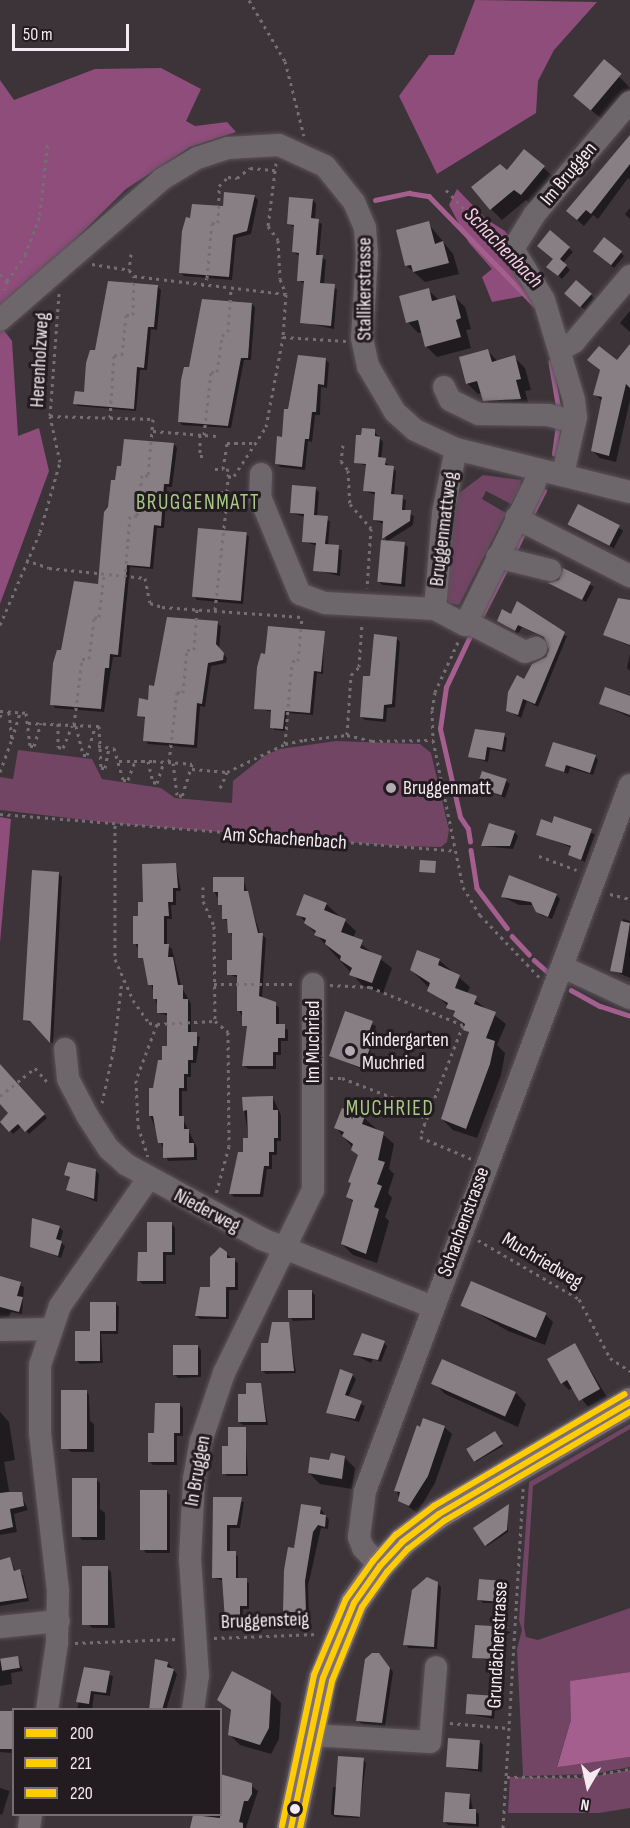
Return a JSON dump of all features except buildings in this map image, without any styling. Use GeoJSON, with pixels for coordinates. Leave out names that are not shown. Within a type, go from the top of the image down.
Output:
{"type":"FeatureCollection","features":[{"type":"Feature","properties":{"kind":"main road"},"geometry":{"type":"LineString","coordinates":[[291,1828],[323,1678],[337,1637],[354,1603],[380,1566],[402,1542],[438,1514],[630,1402]]}},
{"type":"Feature","properties":{"kind":"street","name":"Im Bruggen"},"geometry":{"type":"LineString","coordinates":[[513,249],[534,215],[630,102]]}},
{"type":"Feature","properties":{"kind":"street","name":"Stallikerstrasse"},"geometry":{"type":"LineString","coordinates":[[1,309],[162,179],[212,153],[257,144],[279,145],[325,166],[354,202],[365,228],[368,254],[362,338],[368,366],[395,412],[415,430],[456,449],[630,492]]}},
{"type":"Feature","properties":{"kind":"street"},"geometry":{"type":"LineString","coordinates":[[513,249],[544,300],[561,349],[574,400],[563,418],[563,474]]}},
{"type":"Feature","properties":{"kind":"street"},"geometry":{"type":"LineString","coordinates":[[561,349],[574,342],[630,276]]}},
{"type":"Feature","properties":{"kind":"street"},"geometry":{"type":"LineString","coordinates":[[444,387],[450,400],[479,414],[563,418]]}},
{"type":"Feature","properties":{"kind":"street","name":"Bruggenmattweg"},"geometry":{"type":"LineString","coordinates":[[435,609],[443,513],[456,449]]}},
{"type":"Feature","properties":{"kind":"street","name":"Bruggenmattweg"},"geometry":{"type":"LineString","coordinates":[[261,474],[260,497],[300,594],[325,603],[435,609],[466,623]]}},
{"type":"Feature","properties":{"kind":"street"},"geometry":{"type":"LineString","coordinates":[[535,483],[466,623],[525,652],[536,648]]}},
{"type":"Feature","properties":{"kind":"street"},"geometry":{"type":"LineString","coordinates":[[516,518],[630,576]]}},
{"type":"Feature","properties":{"kind":"street"},"geometry":{"type":"LineString","coordinates":[[497,557],[550,570]]}},
{"type":"Feature","properties":{"kind":"street","name":"Schachenstrasse"},"geometry":{"type":"LineString","coordinates":[[380,1566],[363,1548],[359,1537],[362,1505],[485,1164],[562,967],[600,885],[630,785]]}},
{"type":"Feature","properties":{"kind":"street"},"geometry":{"type":"LineString","coordinates":[[562,967],[630,998]]}},
{"type":"Feature","properties":{"kind":"street","name":"Im Muchried"},"geometry":{"type":"LineString","coordinates":[[287,1250],[313,1190],[313,984]]}},
{"type":"Feature","properties":{"kind":"street","name":"Niederweg"},"geometry":{"type":"LineString","coordinates":[[65,1049],[68,1079],[93,1126],[109,1149],[287,1250],[433,1306]]}},
{"type":"Feature","properties":{"kind":"street"},"geometry":{"type":"LineString","coordinates":[[47,1708],[59,1622],[38,1395],[40,1365],[51,1329],[81,1273],[149,1171]]}},
{"type":"Feature","properties":{"kind":"street","name":"In Bruggen"},"geometry":{"type":"LineString","coordinates":[[193,1708],[198,1676],[190,1518],[201,1441],[224,1373],[287,1250]]}},
{"type":"Feature","properties":{"kind":"street"},"geometry":{"type":"LineString","coordinates":[[0,1330],[51,1329]]}},
{"type":"Feature","properties":{"kind":"street"},"geometry":{"type":"LineString","coordinates":[[0,1627],[59,1622]]}},
{"type":"Feature","properties":{"kind":"street"},"geometry":{"type":"LineString","coordinates":[[311,1735],[430,1742],[436,1667]]}},
{"type":"Feature","properties":{"kind":"path"},"geometry":{"type":"LineString","coordinates":[[249,0],[285,61],[304,130],[304,142]]}},
{"type":"Feature","properties":{"kind":"path"},"geometry":{"type":"LineString","coordinates":[[1,309],[7,281],[26,255],[40,215],[48,140]]}},
{"type":"Feature","properties":{"kind":"path"},"geometry":{"type":"LineString","coordinates":[[228,477],[234,476],[266,427],[283,336],[286,294],[280,279],[278,240],[268,226],[277,158]]}},
{"type":"Feature","properties":{"kind":"path"},"geometry":{"type":"LineString","coordinates":[[202,286],[207,278],[212,222],[218,223],[219,186],[228,177],[237,178],[250,168],[275,170]]}},
{"type":"Feature","properties":{"kind":"path"},"geometry":{"type":"LineString","coordinates":[[446,190],[495,243],[513,249]]}},
{"type":"Feature","properties":{"kind":"path"},"geometry":{"type":"LineString","coordinates":[[129,270],[131,254]]}},
{"type":"Feature","properties":{"kind":"path"},"geometry":{"type":"LineString","coordinates":[[106,264],[129,270],[134,276],[133,315],[126,315],[122,355],[114,355],[110,418]]}},
{"type":"Feature","properties":{"kind":"path"},"geometry":{"type":"LineString","coordinates":[[0,273],[7,281]]}},
{"type":"Feature","properties":{"kind":"path"},"geometry":{"type":"LineString","coordinates":[[134,276],[202,286],[286,294]]}},
{"type":"Feature","properties":{"kind":"path","name":"Herenholzweg"},"geometry":{"type":"LineString","coordinates":[[59,287],[50,416],[153,420],[153,431],[216,436]]}},
{"type":"Feature","properties":{"kind":"path"},"geometry":{"type":"LineString","coordinates":[[203,456],[200,456],[211,372],[217,372],[222,336],[228,332],[231,289]]}},
{"type":"Feature","properties":{"kind":"path"},"geometry":{"type":"LineString","coordinates":[[283,336],[331,341],[362,338]]}},
{"type":"Feature","properties":{"kind":"path"},"geometry":{"type":"LineString","coordinates":[[0,625],[40,532],[60,462],[50,416]]}},
{"type":"Feature","properties":{"kind":"path"},"geometry":{"type":"LineString","coordinates":[[125,576],[130,516],[137,516],[142,475],[148,476],[153,431]]}},
{"type":"Feature","properties":{"kind":"path"},"geometry":{"type":"LineString","coordinates":[[223,469],[223,450],[227,443],[256,443]]}},
{"type":"Feature","properties":{"kind":"path"},"geometry":{"type":"LineString","coordinates":[[343,445],[342,461],[348,470],[350,504],[371,528],[366,590]]}},
{"type":"Feature","properties":{"kind":"path"},"geometry":{"type":"LineString","coordinates":[[215,469],[229,470],[227,492],[212,492],[212,506],[224,507],[215,610]]}},
{"type":"Feature","properties":{"kind":"path"},"geometry":{"type":"LineString","coordinates":[[27,560],[39,563],[38,566],[145,578],[150,603],[170,608],[302,617]]}},
{"type":"Feature","properties":{"kind":"path"},"geometry":{"type":"LineString","coordinates":[[58,723],[58,747],[63,748],[74,725],[82,658],[89,659],[94,618],[99,618],[104,575]]}},
{"type":"Feature","properties":{"kind":"path"},"geometry":{"type":"LineString","coordinates":[[285,744],[292,661],[298,661],[302,617],[306,608]]}},
{"type":"Feature","properties":{"kind":"path"},"geometry":{"type":"LineString","coordinates":[[119,761],[148,761],[169,762],[192,764],[182,796],[177,795],[169,762],[177,692],[183,693],[187,650],[194,650],[197,609]]}},
{"type":"Feature","properties":{"kind":"path"},"geometry":{"type":"LineString","coordinates":[[347,735],[351,675],[359,667],[363,612]]}},
{"type":"Feature","properties":{"kind":"path"},"geometry":{"type":"LineString","coordinates":[[466,623],[435,692],[433,740],[456,851],[469,900],[534,973],[554,988]]}},
{"type":"Feature","properties":{"kind":"path"},"geometry":{"type":"LineString","coordinates":[[0,717],[1,711],[26,712],[30,746],[34,746],[41,723]]}},
{"type":"Feature","properties":{"kind":"path"},"geometry":{"type":"LineString","coordinates":[[9,712],[12,739]]}},
{"type":"Feature","properties":{"kind":"path"},"geometry":{"type":"LineString","coordinates":[[0,772],[20,712]]}},
{"type":"Feature","properties":{"kind":"path"},"geometry":{"type":"LineString","coordinates":[[28,723],[99,726],[98,746],[101,768],[105,768],[109,747]]}},
{"type":"Feature","properties":{"kind":"path"},"geometry":{"type":"LineString","coordinates":[[74,725],[82,755],[87,755],[96,726]]}},
{"type":"Feature","properties":{"kind":"path"},"geometry":{"type":"LineString","coordinates":[[220,788],[221,781],[227,772],[285,744],[347,735],[372,741],[433,740]]}},
{"type":"Feature","properties":{"kind":"path"},"geometry":{"type":"LineString","coordinates":[[98,746],[114,748],[123,780],[128,780],[135,761]]}},
{"type":"Feature","properties":{"kind":"path"},"geometry":{"type":"LineString","coordinates":[[148,761],[153,782],[157,783],[169,762]]}},
{"type":"Feature","properties":{"kind":"path"},"geometry":{"type":"LineString","coordinates":[[192,769],[227,772]]}},
{"type":"Feature","properties":{"kind":"path"},"geometry":{"type":"LineString","coordinates":[[216,781],[221,781]]}},
{"type":"Feature","properties":{"kind":"path","name":"Am Schachenbach"},"geometry":{"type":"LineString","coordinates":[[0,814],[456,851]]}},
{"type":"Feature","properties":{"kind":"path"},"geometry":{"type":"LineString","coordinates":[[115,825],[115,959],[122,980],[149,1023],[215,1021]]}},
{"type":"Feature","properties":{"kind":"path"},"geometry":{"type":"LineString","coordinates":[[539,856],[630,899]]}},
{"type":"Feature","properties":{"kind":"path","name":"Niederweg"},"geometry":{"type":"LineString","coordinates":[[203,887],[203,901],[214,926],[215,1021],[228,1032],[229,1146],[213,1205]]}},
{"type":"Feature","properties":{"kind":"path"},"geometry":{"type":"LineString","coordinates":[[100,1109],[114,1048],[122,980]]}},
{"type":"Feature","properties":{"kind":"path"},"geometry":{"type":"LineString","coordinates":[[214,984],[313,984]]}},
{"type":"Feature","properties":{"kind":"path","name":"Im Muchried"},"geometry":{"type":"LineString","coordinates":[[313,984],[370,987],[464,1024],[420,1137],[485,1164]]}},
{"type":"Feature","properties":{"kind":"path"},"geometry":{"type":"LineString","coordinates":[[149,1171],[138,1126],[136,1080],[157,1024]]}},
{"type":"Feature","properties":{"kind":"path"},"geometry":{"type":"LineString","coordinates":[[0,1096],[35,1068],[57,1092]]}},
{"type":"Feature","properties":{"kind":"path","name":"Im Muchried"},"geometry":{"type":"LineString","coordinates":[[320,1078],[342,1078],[420,1108],[425,1123]]}},
{"type":"Feature","properties":{"kind":"path","name":"Muchriedweg"},"geometry":{"type":"LineString","coordinates":[[474,1237],[579,1299],[610,1358],[630,1371]]}},
{"type":"Feature","properties":{"kind":"path","name":"Grundächerstrasse"},"geometry":{"type":"LineString","coordinates":[[503,1828],[523,1485],[520,1465]]}},
{"type":"Feature","properties":{"kind":"path","name":"Bruggensteig"},"geometry":{"type":"LineString","coordinates":[[206,1638],[325,1632]]}},
{"type":"Feature","properties":{"kind":"path"},"geometry":{"type":"LineString","coordinates":[[77,1643],[183,1638]]}},
{"type":"Feature","properties":{"kind":"path"},"geometry":{"type":"LineString","coordinates":[[432,1722],[508,1728]]}},
{"type":"Feature","properties":{"kind":"path"},"geometry":{"type":"LineString","coordinates":[[506,1777],[588,1776],[630,1769]]}},
{"type":"Feature","properties":{"kind":"shaded area"},"geometry":{"type":"Polygon","coordinates":[[[475,0],[597,2],[554,50],[538,81],[536,113],[437,174],[399,96],[429,55],[454,55],[475,0]]]}},
{"type":"Feature","properties":{"kind":"shaded area"},"geometry":{"type":"Polygon","coordinates":[[[161,68],[201,89],[186,121],[195,126],[227,122],[236,132],[190,147],[126,189],[0,314],[0,80],[14,100],[95,69],[161,68]]]}},
{"type":"Feature","properties":{"kind":"shaded area"},"geometry":{"type":"Polygon","coordinates":[[[457,189],[486,219],[505,231],[509,237],[498,240],[499,246],[533,294],[492,302],[482,277],[492,269],[469,243],[449,205],[457,189]]]}},
{"type":"Feature","properties":{"kind":"shaded area"},"geometry":{"type":"Polygon","coordinates":[[[0,325],[12,341],[18,436],[39,428],[49,471],[0,604],[0,325]]]}},
{"type":"Feature","properties":{"kind":"shaded area"},"geometry":{"type":"Polygon","coordinates":[[[483,475],[521,480],[520,487],[511,504],[486,491],[482,499],[506,513],[459,605],[449,603],[444,592],[448,530],[458,494],[483,475]]]}},
{"type":"Feature","properties":{"kind":"shaded area"},"geometry":{"type":"Polygon","coordinates":[[[336,741],[420,744],[431,753],[449,830],[447,842],[441,847],[396,846],[120,824],[0,810],[0,777],[13,779],[18,750],[92,759],[102,779],[161,788],[175,798],[232,803],[233,781],[264,756],[280,749],[336,741]]]}},
{"type":"Feature","properties":{"kind":"shaded area"},"geometry":{"type":"Polygon","coordinates":[[[0,817],[11,819],[0,943],[0,817]]]}},
{"type":"Feature","properties":{"kind":"shaded area"},"geometry":{"type":"Polygon","coordinates":[[[630,1424],[630,1429],[533,1486],[524,1627],[526,1637],[538,1640],[630,1608],[630,1672],[571,1681],[571,1720],[557,1766],[630,1757],[630,1767],[593,1774],[523,1776],[517,1649],[522,1630],[519,1620],[529,1482],[630,1424]]]}},
{"type":"Feature","properties":{"kind":"shaded area"},"geometry":{"type":"Polygon","coordinates":[[[630,1672],[630,1757],[557,1767],[571,1720],[570,1681],[630,1672]]]}},
{"type":"Feature","properties":{"kind":"shaded area"},"geometry":{"type":"Polygon","coordinates":[[[630,1770],[630,1808],[599,1813],[508,1813],[510,1777],[584,1778],[630,1770]]]}},
{"type":"Feature","properties":{"kind":"waterway","name":"Schachenbach"},"geometry":{"type":"LineString","coordinates":[[375,200],[409,193],[429,196],[535,305]]}},
{"type":"Feature","properties":{"kind":"waterway","name":"Schachenbach"},"geometry":{"type":"LineString","coordinates":[[551,362],[559,410]]}},
{"type":"Feature","properties":{"kind":"waterway","name":"Schachenbach"},"geometry":{"type":"LineString","coordinates":[[554,454],[558,424]]}},
{"type":"Feature","properties":{"kind":"waterway","name":"Schachenbach"},"geometry":{"type":"LineString","coordinates":[[530,518],[544,491]]}},
{"type":"Feature","properties":{"kind":"waterway","name":"Schachenbach"},"geometry":{"type":"LineString","coordinates":[[513,554],[525,529]]}},
{"type":"Feature","properties":{"kind":"waterway","name":"Schachenbach"},"geometry":{"type":"LineString","coordinates":[[482,615],[507,566]]}},
{"type":"Feature","properties":{"kind":"waterway","name":"Schachenbach"},"geometry":{"type":"LineString","coordinates":[[470,842],[468,829],[460,817],[440,729],[446,687],[472,632]]}},
{"type":"Feature","properties":{"kind":"waterway","name":"Schachenbach"},"geometry":{"type":"LineString","coordinates":[[471,850],[477,888],[507,928]]}},
{"type":"Feature","properties":{"kind":"waterway","name":"Schachenbach"},"geometry":{"type":"LineString","coordinates":[[512,936],[529,954]]}},
{"type":"Feature","properties":{"kind":"waterway","name":"Schachenbach"},"geometry":{"type":"LineString","coordinates":[[534,960],[550,974]]}},
{"type":"Feature","properties":{"kind":"waterway","name":"Schachenbach"},"geometry":{"type":"LineString","coordinates":[[571,990],[600,1006],[630,1016]]}},
{"type":"Feature","properties":{"kind":"transit line","name":"220"},"geometry":{"type":"LineString","coordinates":[[282,1826],[314,1675],[346,1599],[373,1561],[396,1535],[434,1506],[625,1394]]}},
{"type":"Feature","properties":{"kind":"transit line","name":"200"},"geometry":{"type":"LineString","coordinates":[[291,1828],[323,1678],[354,1603],[380,1566],[402,1542],[439,1514],[630,1402]]}},
{"type":"Feature","properties":{"kind":"transit line","name":"221"},"geometry":{"type":"LineString","coordinates":[[300,1828],[332,1681],[362,1607],[387,1572],[408,1549],[444,1521],[630,1412]]}},
{"type":"Feature","properties":{"kind":"place","name":"Bruggenmatt"},"geometry":{"type":"Point","coordinates":[391,788]}},
{"type":"Feature","properties":{"kind":"place","name":"Kindergarten Muchried"},"geometry":{"type":"Point","coordinates":[350,1051]}},
{"type":"Feature","properties":{"kind":"district","name":"BRUGGENMATT"},"geometry":{"type":"Point","coordinates":[198,503]}},
{"type":"Feature","properties":{"kind":"district","name":"MUCHRIED"},"geometry":{"type":"Point","coordinates":[390,1109]}}]}
